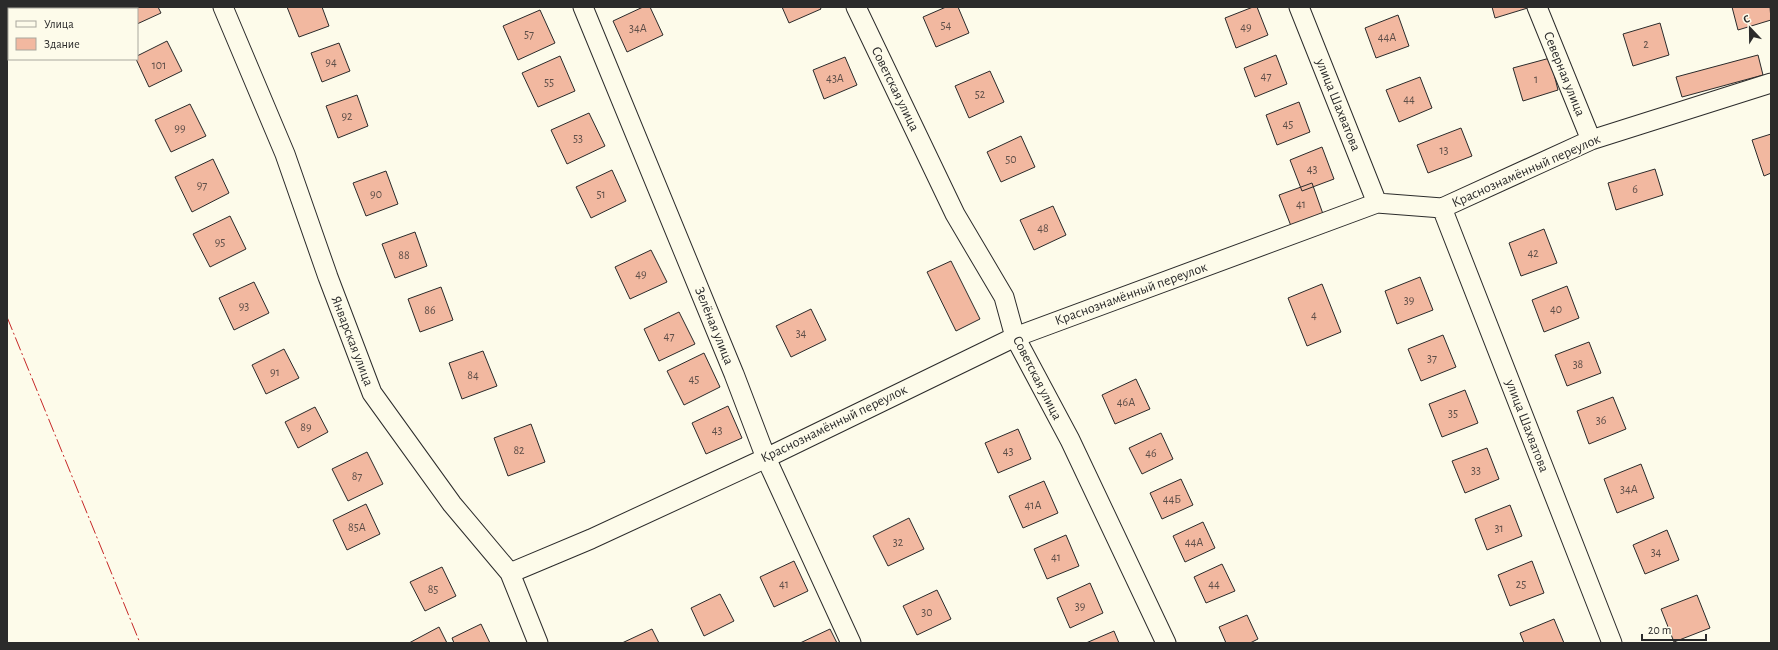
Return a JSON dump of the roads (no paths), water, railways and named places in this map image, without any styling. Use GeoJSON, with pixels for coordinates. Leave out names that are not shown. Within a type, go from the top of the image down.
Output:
{"type":"FeatureCollection","features":[{"type":"Feature","properties":{"kind":"street","name":"Январская улица"},"geometry":{"type":"LineString","coordinates":[[224,7],[284,154],[328,278],[372,393],[452,504],[510,573],[538,643]]}},
{"type":"Feature","properties":{"kind":"street","name":"Зелёная улица"},"geometry":{"type":"LineString","coordinates":[[583,7],[734,374],[766,458],[850,643]]}},
{"type":"Feature","properties":{"kind":"street","name":"Советская улица"},"geometry":{"type":"LineString","coordinates":[[856,7],[955,214],[1004,297],[1014,337],[1070,440],[1166,643]]}},
{"type":"Feature","properties":{"kind":"street","name":"улица Шахватова"},"geometry":{"type":"LineString","coordinates":[[1299,7],[1377,203]]}},
{"type":"Feature","properties":{"kind":"street","name":"Северная улица"},"geometry":{"type":"LineString","coordinates":[[1537,7],[1591,140]]}},
{"type":"Feature","properties":{"kind":"street","name":"Краснознамённый переулок"},"geometry":{"type":"LineString","coordinates":[[510,573],[591,539],[766,458],[1014,337],[1377,203],[1442,208],[1591,140],[1771,83]]}},
{"type":"Feature","properties":{"kind":"street","name":"улица Шахватова"},"geometry":{"type":"LineString","coordinates":[[1442,208],[1612,643]]}}]}
